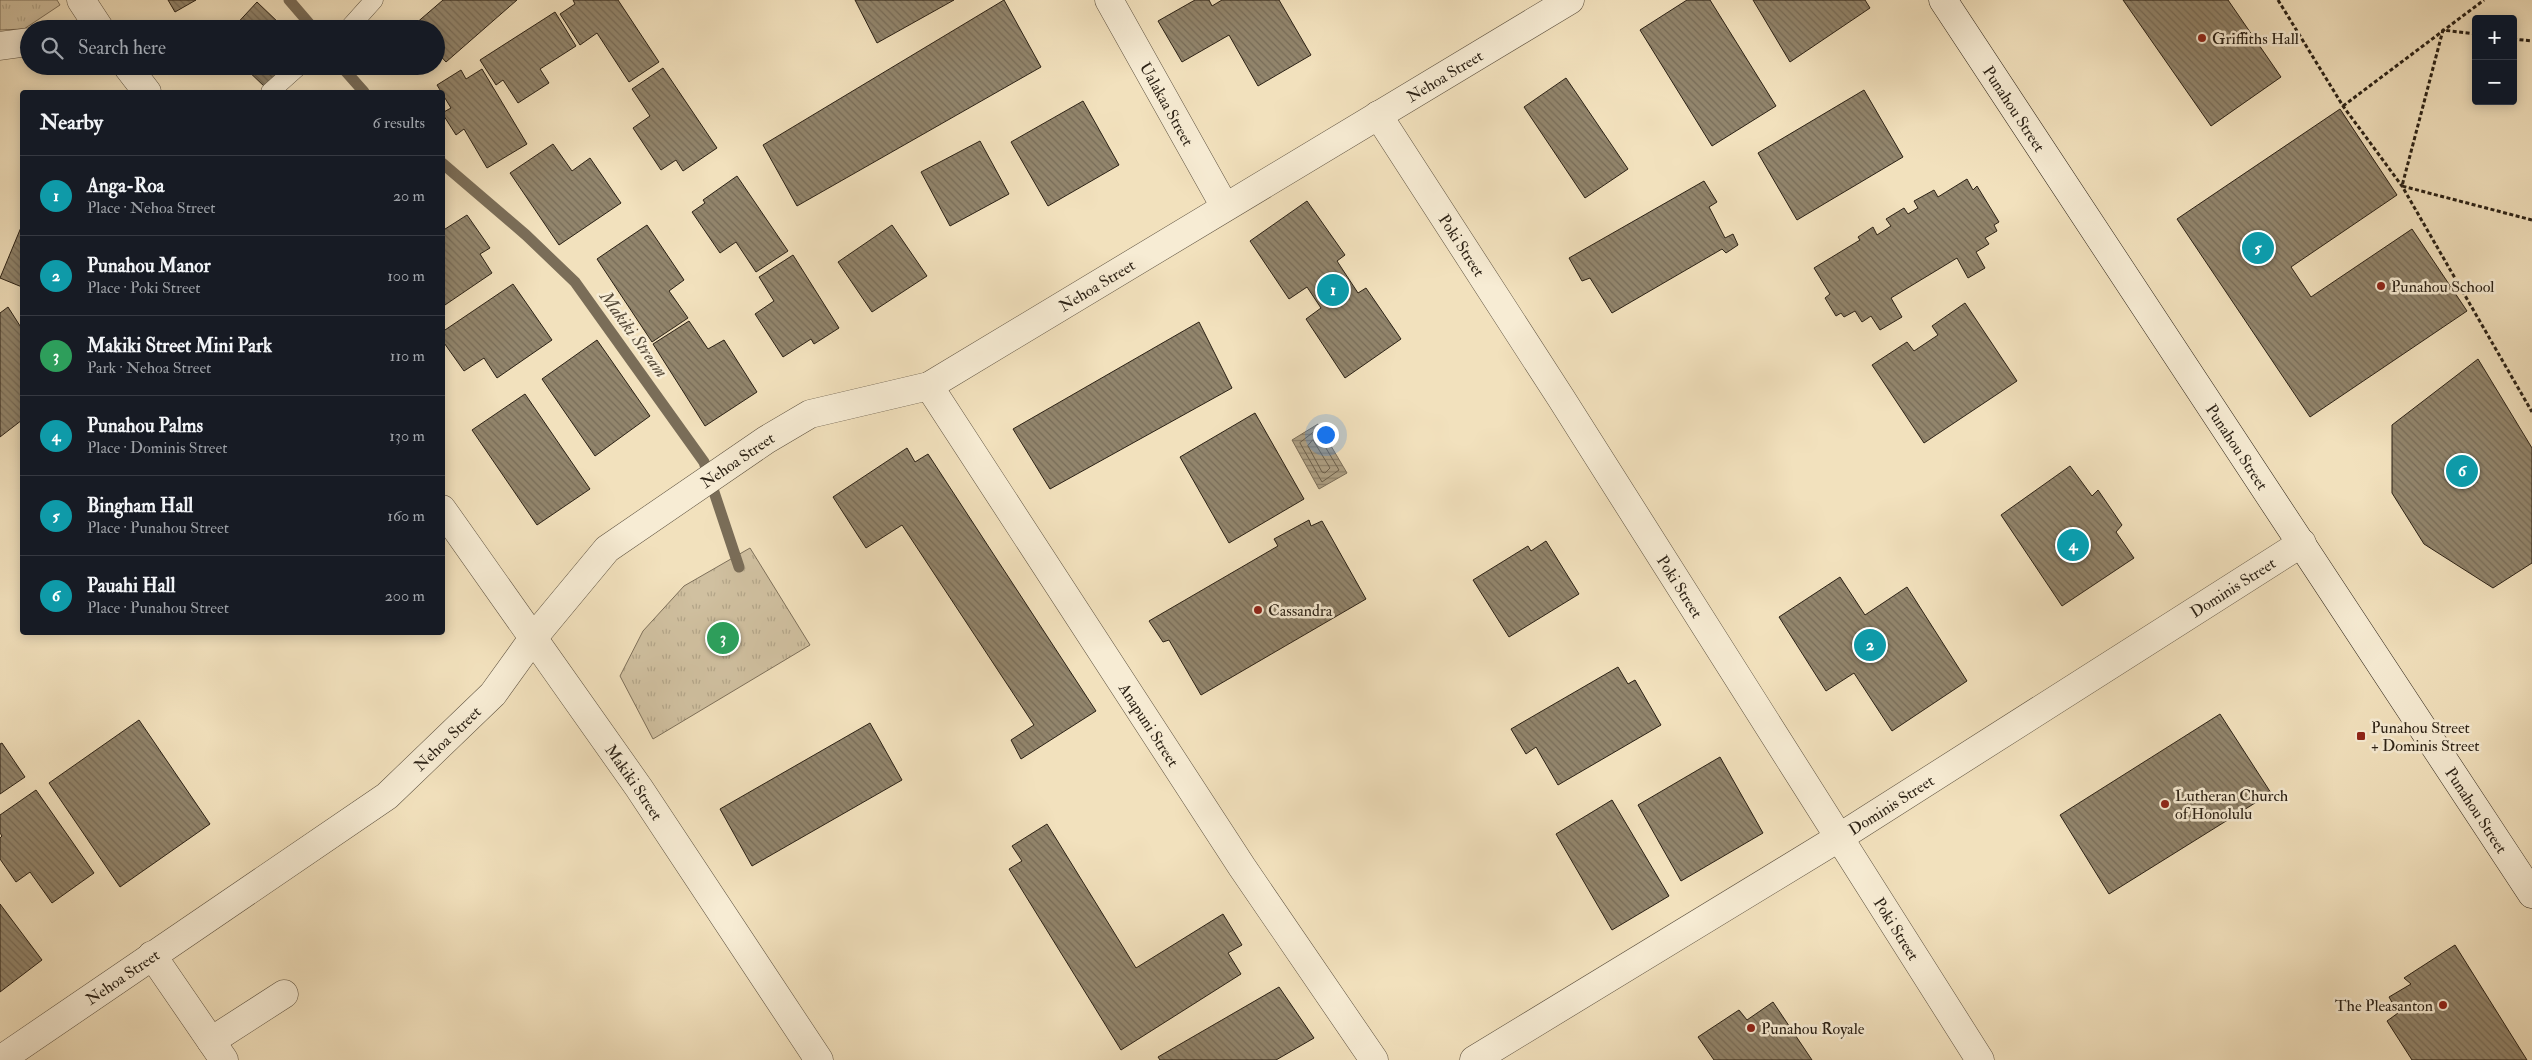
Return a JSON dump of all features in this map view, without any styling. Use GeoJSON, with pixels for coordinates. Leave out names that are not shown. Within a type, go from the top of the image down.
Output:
{"type":"FeatureCollection","features":[{"type":"Feature","properties":{"kind":"street","name":"Ualakaa Street"},"geometry":{"type":"LineString","coordinates":[[1109,0],[1225,208]]}},
{"type":"Feature","properties":{"kind":"street","name":"Nehoa Street"},"geometry":{"type":"LineString","coordinates":[[0,1060],[387,796],[494,694],[534,637],[607,549],[674,506],[688,492],[810,414],[929,386],[1570,0]]}},
{"type":"Feature","properties":{"kind":"street","name":"Punahou Street"},"geometry":{"type":"LineString","coordinates":[[1943,0],[2532,894]]}},
{"type":"Feature","properties":{"kind":"street"},"geometry":{"type":"LineString","coordinates":[[0,46],[20,43]]}},
{"type":"Feature","properties":{"kind":"street"},"geometry":{"type":"LineString","coordinates":[[134,75],[145,90]]}},
{"type":"Feature","properties":{"kind":"street","name":"Poki Street"},"geometry":{"type":"LineString","coordinates":[[1378,115],[1840,836],[1980,1060]]}},
{"type":"Feature","properties":{"kind":"street","name":"Anapuni Street"},"geometry":{"type":"LineString","coordinates":[[929,386],[1237,859],[1374,1060]]}},
{"type":"Feature","properties":{"kind":"street","name":"Makiki Street"},"geometry":{"type":"LineString","coordinates":[[445,513],[534,637],[702,881],[787,1014],[819,1060]]}},
{"type":"Feature","properties":{"kind":"street","name":"Dominis Street"},"geometry":{"type":"LineString","coordinates":[[1474,1060],[1840,836],[2302,543]]}},
{"type":"Feature","properties":{"kind":"street"},"geometry":{"type":"LineString","coordinates":[[152,956],[217,1050],[284,994]]}},
{"type":"Feature","properties":{"kind":"lane"},"geometry":{"type":"LineString","coordinates":[[356,20],[374,0]]}},
{"type":"Feature","properties":{"kind":"lane"},"geometry":{"type":"LineString","coordinates":[[272,90],[289,75]]}},
{"type":"Feature","properties":{"kind":"path"},"geometry":{"type":"LineString","coordinates":[[2278,0],[2343,106],[2402,186],[2532,412]]}},
{"type":"Feature","properties":{"kind":"path"},"geometry":{"type":"LineString","coordinates":[[2343,106],[2484,0]]}},
{"type":"Feature","properties":{"kind":"path"},"geometry":{"type":"LineString","coordinates":[[2443,30],[2472,34]]}},
{"type":"Feature","properties":{"kind":"path"},"geometry":{"type":"LineString","coordinates":[[2402,186],[2443,30]]}},
{"type":"Feature","properties":{"kind":"path"},"geometry":{"type":"LineString","coordinates":[[2517,39],[2532,41]]}},
{"type":"Feature","properties":{"kind":"path"},"geometry":{"type":"LineString","coordinates":[[2402,186],[2532,220]]}},
{"type":"Feature","properties":{"kind":"green space"},"geometry":{"type":"Polygon","coordinates":[[[0,0],[57,0],[60,5],[38,20],[20,20],[20,29],[0,30],[0,0]]]}},
{"type":"Feature","properties":{"kind":"green space"},"geometry":{"type":"Polygon","coordinates":[[[750,548],[810,645],[653,739],[620,676],[643,631],[684,586],[750,548]]]}},
{"type":"Feature","properties":{"kind":"water"},"geometry":{"type":"Polygon","coordinates":[[[1318,424],[1347,473],[1319,489],[1292,440],[1318,424]]]}},
{"type":"Feature","properties":{"kind":"building"},"geometry":{"type":"Polygon","coordinates":[[[168,0],[196,0],[175,12],[168,0]]]}},
{"type":"Feature","properties":{"kind":"building"},"geometry":{"type":"Polygon","coordinates":[[[443,0],[517,0],[446,62],[445,20],[420,20],[443,0]]]}},
{"type":"Feature","properties":{"kind":"building"},"geometry":{"type":"Polygon","coordinates":[[[573,0],[618,0],[659,62],[629,82],[597,33],[580,45],[560,14],[575,4],[573,0]]]}},
{"type":"Feature","properties":{"kind":"building"},"geometry":{"type":"Polygon","coordinates":[[[855,0],[954,0],[877,43],[855,0]]]}},
{"type":"Feature","properties":{"kind":"building"},"geometry":{"type":"Polygon","coordinates":[[[1004,0],[1041,67],[797,206],[763,145],[1004,0]]]}},
{"type":"Feature","properties":{"kind":"building"},"geometry":{"type":"Polygon","coordinates":[[[1195,0],[1209,0],[1212,6],[1222,0],[1279,0],[1311,55],[1258,86],[1229,35],[1182,62],[1158,21],[1195,0]]]}},
{"type":"Feature","properties":{"kind":"building"},"geometry":{"type":"Polygon","coordinates":[[[1687,0],[1710,0],[1776,106],[1712,146],[1640,30],[1687,0]]]}},
{"type":"Feature","properties":{"kind":"building"},"geometry":{"type":"Polygon","coordinates":[[[1753,0],[1865,0],[1870,8],[1790,62],[1753,0]]]}},
{"type":"Feature","properties":{"kind":"building","name":"Griffiths Hall"},"geometry":{"type":"Polygon","coordinates":[[[2123,0],[2228,0],[2281,77],[2211,126],[2123,0]]]}},
{"type":"Feature","properties":{"kind":"building"},"geometry":{"type":"Polygon","coordinates":[[[257,2],[276,20],[240,20],[257,2]]]}},
{"type":"Feature","properties":{"kind":"building"},"geometry":{"type":"Polygon","coordinates":[[[555,12],[576,46],[540,69],[549,83],[518,103],[503,80],[496,85],[480,60],[555,12]]]}},
{"type":"Feature","properties":{"kind":"building"},"geometry":{"type":"Polygon","coordinates":[[[663,68],[717,148],[683,171],[676,160],[661,170],[633,128],[650,116],[632,89],[663,68]]]}},
{"type":"Feature","properties":{"kind":"building"},"geometry":{"type":"Polygon","coordinates":[[[482,69],[527,144],[487,168],[464,129],[456,135],[445,118],[445,111],[451,108],[445,98],[445,90],[440,90],[437,85],[461,70],[466,79],[482,69]]]}},
{"type":"Feature","properties":{"kind":"building"},"geometry":{"type":"Polygon","coordinates":[[[252,75],[280,75],[267,89],[252,75]]]}},
{"type":"Feature","properties":{"kind":"building"},"geometry":{"type":"Polygon","coordinates":[[[1566,78],[1628,169],[1585,198],[1524,107],[1566,78]]]}},
{"type":"Feature","properties":{"kind":"building"},"geometry":{"type":"Polygon","coordinates":[[[1864,90],[1903,157],[1797,220],[1758,153],[1864,90]]]}},
{"type":"Feature","properties":{"kind":"building"},"geometry":{"type":"Polygon","coordinates":[[[1083,101],[1119,165],[1048,206],[1011,142],[1083,101]]]}},
{"type":"Feature","properties":{"kind":"building"},"geometry":{"type":"Polygon","coordinates":[[[2340,109],[2397,195],[2291,267],[2311,297],[2412,229],[2467,311],[2310,417],[2177,219],[2340,109]]]}},
{"type":"Feature","properties":{"kind":"building"},"geometry":{"type":"Polygon","coordinates":[[[980,141],[1009,194],[950,226],[921,172],[980,141]]]}},
{"type":"Feature","properties":{"kind":"building"},"geometry":{"type":"Polygon","coordinates":[[[553,144],[572,171],[590,158],[621,203],[559,245],[510,173],[553,144]]]}},
{"type":"Feature","properties":{"kind":"building"},"geometry":{"type":"Polygon","coordinates":[[[737,176],[788,251],[756,272],[736,242],[720,253],[692,212],[705,203],[703,200],[737,176]]]}},
{"type":"Feature","properties":{"kind":"building"},"geometry":{"type":"Polygon","coordinates":[[[1967,179],[1973,190],[1977,186],[1999,222],[1994,225],[1997,231],[1985,238],[1989,244],[1976,252],[1985,268],[1968,278],[1957,258],[1891,298],[1902,317],[1880,330],[1871,316],[1862,322],[1855,311],[1844,317],[1841,313],[1836,316],[1825,298],[1830,294],[1814,268],[1860,240],[1858,237],[1873,227],[1877,235],[1891,226],[1886,219],[1904,208],[1908,214],[1918,208],[1914,201],[1934,190],[1938,197],[1967,179]]]}},
{"type":"Feature","properties":{"kind":"building"},"geometry":{"type":"Polygon","coordinates":[[[1704,181],[1717,202],[1709,207],[1725,238],[1733,234],[1738,245],[1726,253],[1722,249],[1612,313],[1590,278],[1582,281],[1569,258],[1704,181]]]}},
{"type":"Feature","properties":{"kind":"building"},"geometry":{"type":"Polygon","coordinates":[[[1307,201],[1345,255],[1337,261],[1358,293],[1366,288],[1401,339],[1345,378],[1306,319],[1321,308],[1307,287],[1289,299],[1250,241],[1307,201]]]}},
{"type":"Feature","properties":{"kind":"building"},"geometry":{"type":"Polygon","coordinates":[[[467,215],[490,248],[480,254],[492,273],[445,305],[445,229],[467,215]]]}},
{"type":"Feature","properties":{"kind":"building"},"geometry":{"type":"Polygon","coordinates":[[[647,225],[684,280],[669,291],[688,318],[652,342],[597,259],[647,225]]]}},
{"type":"Feature","properties":{"kind":"building"},"geometry":{"type":"Polygon","coordinates":[[[892,225],[927,276],[872,312],[838,262],[892,225]]]}},
{"type":"Feature","properties":{"kind":"building"},"geometry":{"type":"Polygon","coordinates":[[[20,230],[20,286],[0,278],[20,230]]]}},
{"type":"Feature","properties":{"kind":"building"},"geometry":{"type":"Polygon","coordinates":[[[793,255],[839,328],[814,344],[811,339],[783,357],[755,314],[774,301],[759,277],[793,255]]]}},
{"type":"Feature","properties":{"kind":"building"},"geometry":{"type":"Polygon","coordinates":[[[513,284],[552,340],[497,378],[484,358],[464,371],[445,344],[445,330],[513,284]]]}},
{"type":"Feature","properties":{"kind":"building"},"geometry":{"type":"Polygon","coordinates":[[[1965,303],[2017,381],[1924,443],[1872,365],[1907,342],[1914,351],[1938,335],[1932,326],[1965,303]]]}},
{"type":"Feature","properties":{"kind":"building"},"geometry":{"type":"Polygon","coordinates":[[[8,307],[20,326],[20,422],[0,437],[0,313],[8,307]]]}},
{"type":"Feature","properties":{"kind":"building"},"geometry":{"type":"Polygon","coordinates":[[[689,321],[708,349],[724,340],[757,392],[705,426],[653,344],[689,321]]]}},
{"type":"Feature","properties":{"kind":"building"},"geometry":{"type":"Polygon","coordinates":[[[1199,322],[1232,388],[1050,489],[1013,429],[1199,322]]]}},
{"type":"Feature","properties":{"kind":"building"},"geometry":{"type":"Polygon","coordinates":[[[597,340],[650,416],[595,456],[542,379],[597,340]]]}},
{"type":"Feature","properties":{"kind":"building"},"geometry":{"type":"Polygon","coordinates":[[[2478,359],[2532,448],[2532,563],[2493,588],[2424,544],[2392,493],[2392,425],[2478,359]]]}},
{"type":"Feature","properties":{"kind":"building"},"geometry":{"type":"Polygon","coordinates":[[[525,394],[590,489],[537,525],[472,430],[525,394]]]}},
{"type":"Feature","properties":{"kind":"building"},"geometry":{"type":"Polygon","coordinates":[[[1255,413],[1304,499],[1229,543],[1180,457],[1255,413]]]}},
{"type":"Feature","properties":{"kind":"building"},"geometry":{"type":"Polygon","coordinates":[[[907,448],[915,462],[928,454],[1096,711],[1021,759],[1011,740],[1034,725],[902,525],[866,548],[833,497],[907,448]]]}},
{"type":"Feature","properties":{"kind":"building"},"geometry":{"type":"Polygon","coordinates":[[[2070,466],[2092,496],[2098,490],[2122,525],[2116,532],[2134,558],[2062,606],[2001,515],[2070,466]]]}},
{"type":"Feature","properties":{"kind":"building","name":"Cassandra"},"geometry":{"type":"Polygon","coordinates":[[[1309,520],[1311,526],[1322,521],[1366,599],[1201,695],[1169,640],[1163,642],[1149,621],[1278,546],[1274,539],[1309,520]]]}},
{"type":"Feature","properties":{"kind":"building"},"geometry":{"type":"Polygon","coordinates":[[[1546,541],[1579,594],[1509,637],[1473,580],[1528,546],[1531,551],[1546,541]]]}},
{"type":"Feature","properties":{"kind":"building"},"geometry":{"type":"Polygon","coordinates":[[[1840,577],[1865,615],[1907,587],[1967,681],[1892,731],[1854,673],[1826,691],[1779,617],[1840,577]]]}},
{"type":"Feature","properties":{"kind":"building"},"geometry":{"type":"Polygon","coordinates":[[[1618,667],[1628,684],[1635,680],[1661,725],[1558,785],[1536,747],[1526,754],[1511,729],[1618,667]]]}},
{"type":"Feature","properties":{"kind":"building","name":"Lutheran Church of Honolulu"},"geometry":{"type":"Polygon","coordinates":[[[2220,714],[2271,793],[2109,894],[2060,815],[2220,714]]]}},
{"type":"Feature","properties":{"kind":"building"},"geometry":{"type":"Polygon","coordinates":[[[139,720],[210,824],[120,887],[49,783],[139,720]]]}},
{"type":"Feature","properties":{"kind":"building"},"geometry":{"type":"Polygon","coordinates":[[[870,723],[902,780],[752,866],[720,809],[870,723]]]}},
{"type":"Feature","properties":{"kind":"building"},"geometry":{"type":"Polygon","coordinates":[[[2,743],[25,777],[0,794],[0,744],[2,743]]]}},
{"type":"Feature","properties":{"kind":"building"},"geometry":{"type":"Polygon","coordinates":[[[1720,757],[1763,833],[1681,881],[1638,805],[1720,757]]]}},
{"type":"Feature","properties":{"kind":"building"},"geometry":{"type":"Polygon","coordinates":[[[36,790],[94,873],[52,903],[30,872],[16,882],[0,859],[0,838],[2,836],[0,833],[0,815],[36,790]]]}},
{"type":"Feature","properties":{"kind":"building"},"geometry":{"type":"Polygon","coordinates":[[[1612,800],[1669,896],[1612,930],[1556,834],[1612,800]]]}},
{"type":"Feature","properties":{"kind":"building"},"geometry":{"type":"Polygon","coordinates":[[[1047,824],[1136,968],[1223,914],[1242,945],[1228,953],[1241,974],[1121,1050],[1009,869],[1022,861],[1012,846],[1047,824]]]}},
{"type":"Feature","properties":{"kind":"building"},"geometry":{"type":"Polygon","coordinates":[[[0,904],[42,960],[0,992],[0,904]]]}},
{"type":"Feature","properties":{"kind":"building","name":"The Pleasanton"},"geometry":{"type":"Polygon","coordinates":[[[2455,945],[2527,1060],[2412,1060],[2387,1021],[2398,1013],[2389,997],[2411,984],[2404,978],[2455,945]]]}},
{"type":"Feature","properties":{"kind":"building"},"geometry":{"type":"Polygon","coordinates":[[[1279,987],[1314,1038],[1276,1060],[1160,1060],[1158,1057],[1279,987]]]}},
{"type":"Feature","properties":{"kind":"building","name":"Punahou Royale"},"geometry":{"type":"Polygon","coordinates":[[[1773,1002],[1812,1060],[1714,1060],[1698,1037],[1739,1010],[1747,1020],[1773,1002]]]}},
{"type":"Feature","properties":{"kind":"waterway","name":"Makiki Stream"},"geometry":{"type":"LineString","coordinates":[[289,0],[306,20]]}},
{"type":"Feature","properties":{"kind":"waterway","name":"Makiki Stream"},"geometry":{"type":"LineString","coordinates":[[349,75],[362,90]]}},
{"type":"Feature","properties":{"kind":"waterway","name":"Makiki Stream"},"geometry":{"type":"LineString","coordinates":[[445,166],[526,235],[575,282],[704,462],[739,567]]}},
{"type":"Feature","properties":{"kind":"place","name":"Griffiths Hall"},"geometry":{"type":"Point","coordinates":[2202,38]}},
{"type":"Feature","properties":{"kind":"place","name":"Bingham Hall"},"geometry":{"type":"Point","coordinates":[2258,248]}},
{"type":"Feature","properties":{"kind":"place","name":"Punahou School"},"geometry":{"type":"Point","coordinates":[2381,286]}},
{"type":"Feature","properties":{"kind":"place","name":"Anga-Roa"},"geometry":{"type":"Point","coordinates":[1333,290]}},
{"type":"Feature","properties":{"kind":"place","name":"Pauahi Hall"},"geometry":{"type":"Point","coordinates":[2462,471]}},
{"type":"Feature","properties":{"kind":"place","name":"Punahou Palms"},"geometry":{"type":"Point","coordinates":[2073,545]}},
{"type":"Feature","properties":{"kind":"place","name":"Cassandra"},"geometry":{"type":"Point","coordinates":[1258,610]}},
{"type":"Feature","properties":{"kind":"place","name":"Makiki Street Mini Park"},"geometry":{"type":"Point","coordinates":[723,638]}},
{"type":"Feature","properties":{"kind":"place","name":"Punahou Manor"},"geometry":{"type":"Point","coordinates":[1870,645]}},
{"type":"Feature","properties":{"kind":"place","name":"Punahou Street + Dominis Street"},"geometry":{"type":"Point","coordinates":[2361,736]}},
{"type":"Feature","properties":{"kind":"place","name":"Lutheran Church of Honolulu"},"geometry":{"type":"Point","coordinates":[2165,804]}},
{"type":"Feature","properties":{"kind":"place","name":"The Pleasanton"},"geometry":{"type":"Point","coordinates":[2443,1005]}},
{"type":"Feature","properties":{"kind":"place","name":"Punahou Royale"},"geometry":{"type":"Point","coordinates":[1751,1028]}}]}
